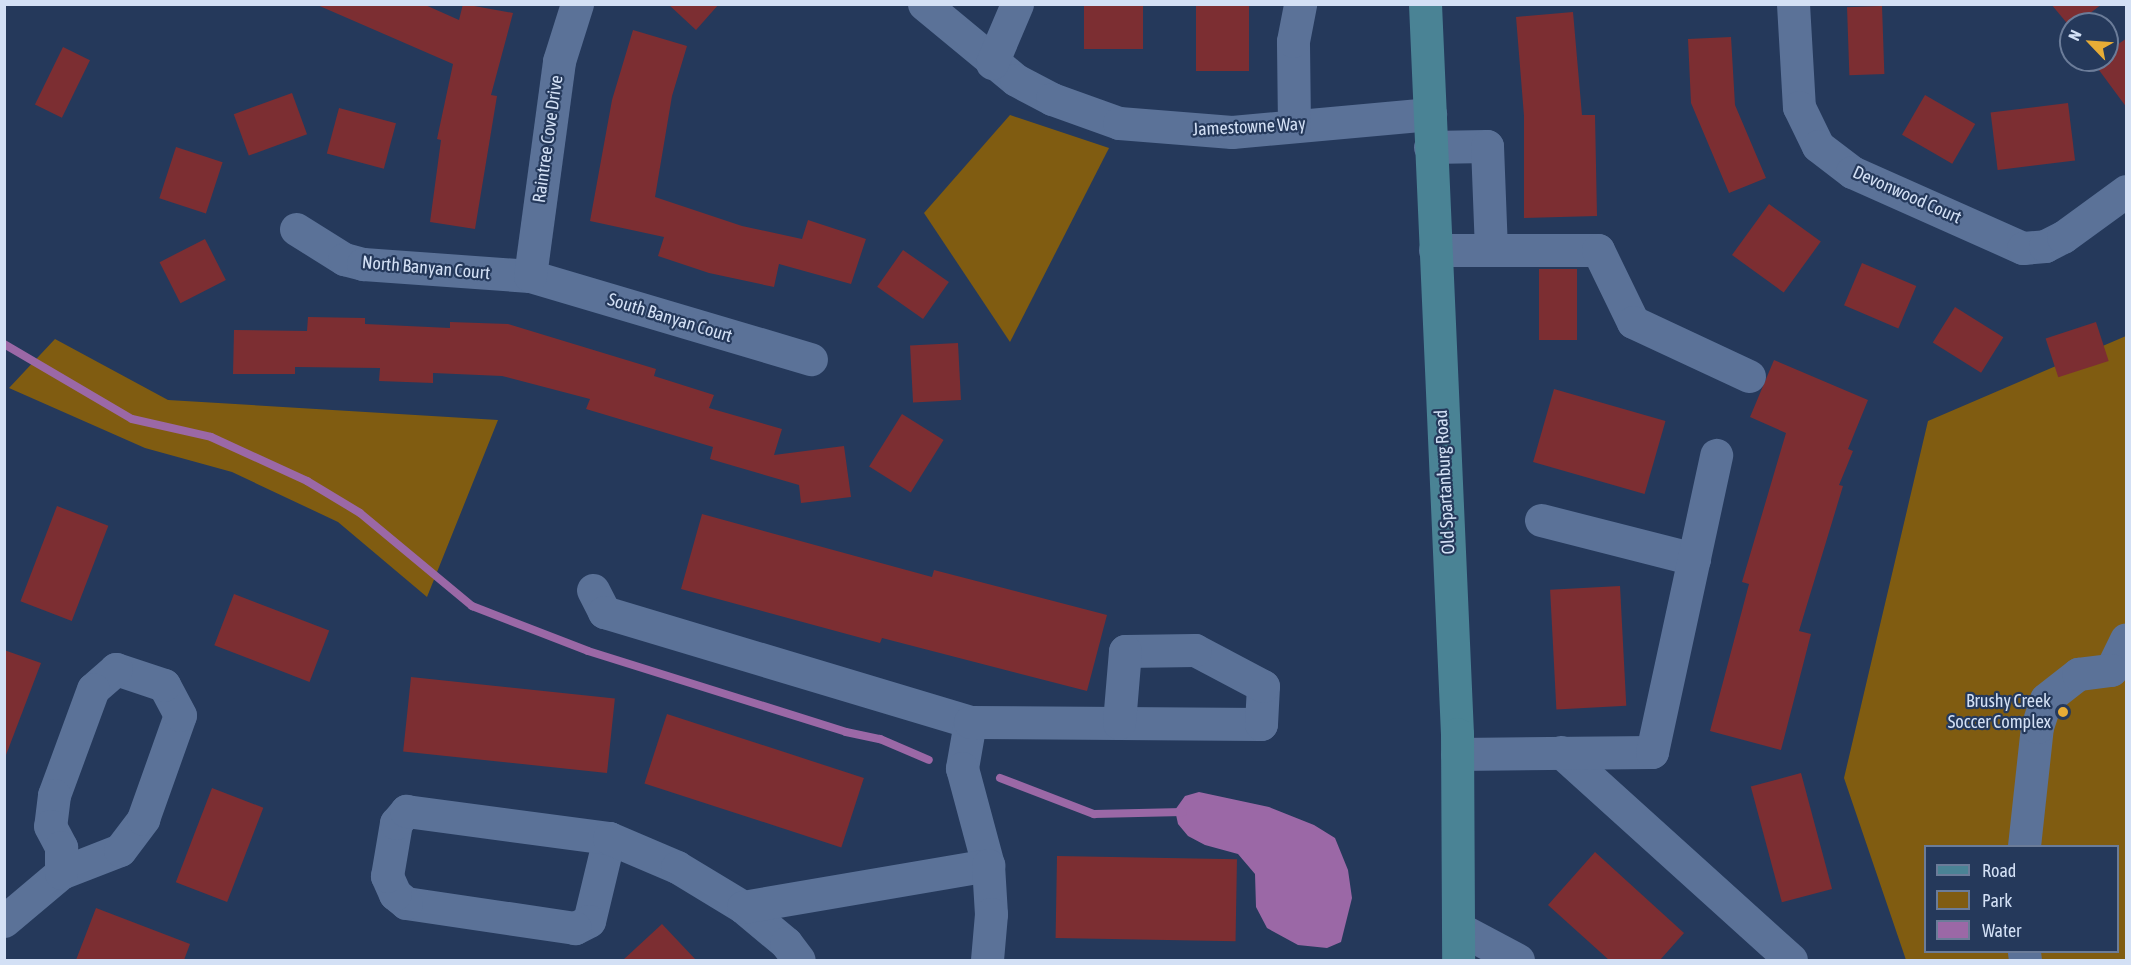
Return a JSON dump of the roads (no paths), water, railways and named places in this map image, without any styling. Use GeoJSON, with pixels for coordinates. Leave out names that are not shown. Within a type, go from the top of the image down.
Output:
{"type":"FeatureCollection","features":[{"type":"Feature","properties":{"kind":"main road","name":"Old Spartanburg Road"},"geometry":{"type":"LineString","coordinates":[[1425,4],[1457,754],[1458,960]]}},
{"type":"Feature","properties":{"kind":"street","name":"Raintree Cove Drive"},"geometry":{"type":"LineString","coordinates":[[530,276],[559,61],[577,4]]}},
{"type":"Feature","properties":{"kind":"street","name":"Jamestowne Way"},"geometry":{"type":"LineString","coordinates":[[924,4],[992,63],[1052,99],[1119,123],[1195,132],[1430,114]]}},
{"type":"Feature","properties":{"kind":"street"},"geometry":{"type":"LineString","coordinates":[[992,63],[1017,4]]}},
{"type":"Feature","properties":{"kind":"street"},"geometry":{"type":"LineString","coordinates":[[1294,126],[1293,41],[1300,4]]}},
{"type":"Feature","properties":{"kind":"street","name":"Devonwood Court"},"geometry":{"type":"LineString","coordinates":[[1793,4],[1798,107],[1818,146],[1852,172],[2023,248],[2044,246],[2063,237],[2127,191]]}},
{"type":"Feature","properties":{"kind":"street"},"geometry":{"type":"LineString","coordinates":[[1430,147],[1487,146],[1491,248]]}},
{"type":"Feature","properties":{"kind":"street","name":"North Banyan Court"},"geometry":{"type":"LineString","coordinates":[[296,229],[344,260],[363,264],[530,276]]}},
{"type":"Feature","properties":{"kind":"street"},"geometry":{"type":"LineString","coordinates":[[1435,250],[1491,248],[1598,250],[1634,322],[1749,376]]}},
{"type":"Feature","properties":{"kind":"street","name":"South Banyan Court"},"geometry":{"type":"LineString","coordinates":[[530,276],[811,359]]}},
{"type":"Feature","properties":{"kind":"street"},"geometry":{"type":"LineString","coordinates":[[1457,754],[1652,752],[1716,455]]}},
{"type":"Feature","properties":{"kind":"street"},"geometry":{"type":"LineString","coordinates":[[1541,520],[1694,559]]}},
{"type":"Feature","properties":{"kind":"street"},"geometry":{"type":"LineString","coordinates":[[593,590],[604,612],[970,722],[1119,723]]}},
{"type":"Feature","properties":{"kind":"street"},"geometry":{"type":"LineString","coordinates":[[2024,845],[2037,727],[2046,699],[2078,674],[2119,680],[2127,639]]}},
{"type":"Feature","properties":{"kind":"street"},"geometry":{"type":"LineString","coordinates":[[4,921],[61,873],[120,850],[143,819],[180,715],[164,685],[116,669],[93,689],[54,795],[50,826],[61,847],[61,873]]}},
{"type":"Feature","properties":{"kind":"street"},"geometry":{"type":"LineString","coordinates":[[970,722],[962,768],[988,865],[991,914],[987,960]]}},
{"type":"Feature","properties":{"kind":"street"},"geometry":{"type":"LineString","coordinates":[[1561,752],[1791,960]]}},
{"type":"Feature","properties":{"kind":"street"},"geometry":{"type":"LineString","coordinates":[[609,838],[589,921],[575,928],[406,903],[395,894],[387,876],[396,823],[406,811],[609,838],[677,867],[743,908],[786,943],[800,960]]}},
{"type":"Feature","properties":{"kind":"street"},"geometry":{"type":"LineString","coordinates":[[743,908],[988,865]]}},
{"type":"Feature","properties":{"kind":"street"},"geometry":{"type":"LineString","coordinates":[[1458,928],[1518,960]]}},
{"type":"Feature","properties":{"kind":"water"},"geometry":{"type":"Polygon","coordinates":[[[1199,792],[1269,807],[1314,825],[1335,838],[1348,870],[1352,898],[1341,942],[1327,948],[1298,945],[1267,928],[1256,907],[1255,874],[1238,854],[1205,845],[1188,836],[1178,824],[1175,810],[1185,796],[1199,792]]]}},
{"type":"Feature","properties":{"kind":"waterway"},"geometry":{"type":"LineString","coordinates":[[4,344],[132,419],[211,437],[307,481],[360,513],[472,606],[588,651],[846,732],[880,739],[929,760]]}},
{"type":"Feature","properties":{"kind":"waterway"},"geometry":{"type":"LineString","coordinates":[[1000,778],[1094,814],[1183,812]]}},
{"type":"Feature","properties":{"kind":"place","name":"Brushy Creek Soccer Complex"},"geometry":{"type":"Point","coordinates":[2063,712]}}]}
